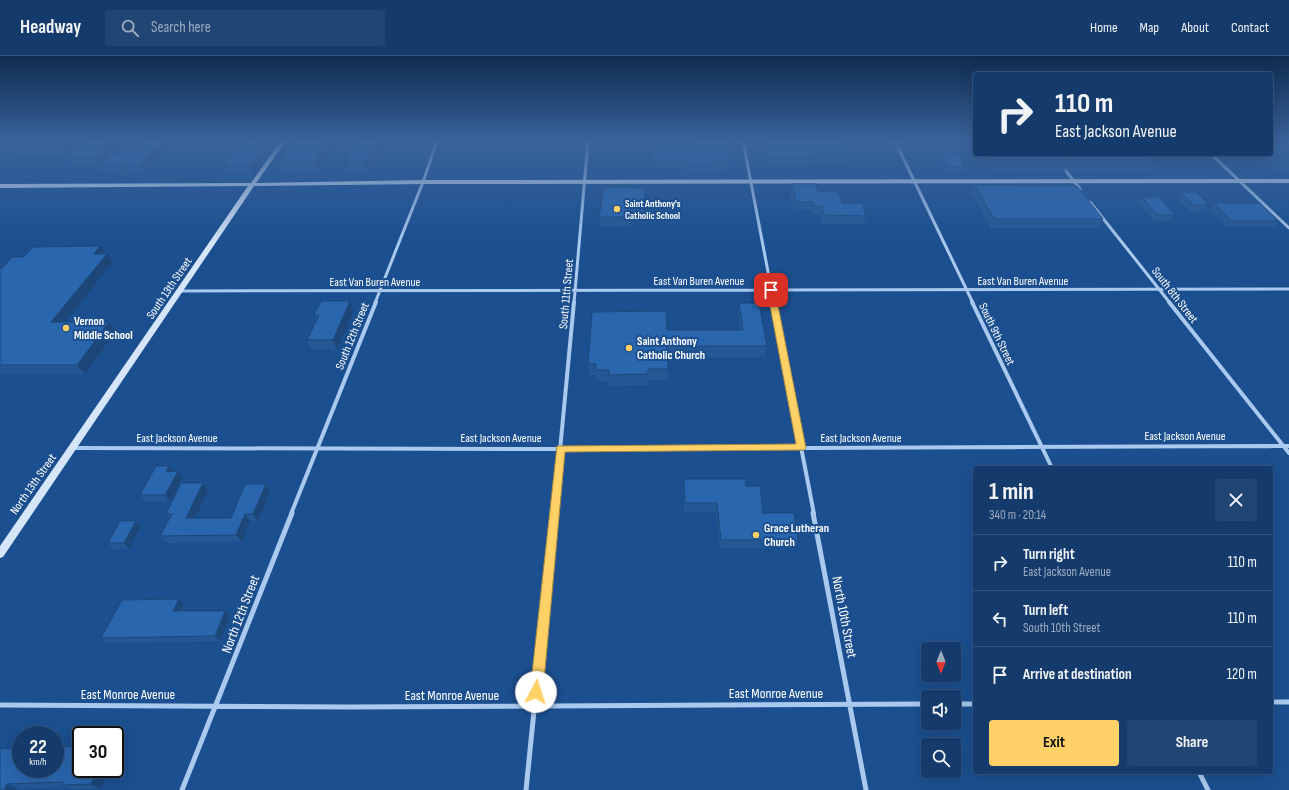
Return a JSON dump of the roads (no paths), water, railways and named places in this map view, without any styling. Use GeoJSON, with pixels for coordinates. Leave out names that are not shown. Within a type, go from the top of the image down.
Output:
{"type":"FeatureCollection","features":[{"type":"Feature","properties":{"kind":"main road","name":"South 13th Street"},"geometry":{"type":"LineString","coordinates":[[73,448],[259,175]]}},
{"type":"Feature","properties":{"kind":"main road"},"geometry":{"type":"LineString","coordinates":[[0,186],[252,185],[423,182],[1289,181]]}},
{"type":"Feature","properties":{"kind":"main road","name":"North 13th Street"},"geometry":{"type":"LineString","coordinates":[[0,554],[73,448]]}},
{"type":"Feature","properties":{"kind":"street","name":"South 12th Street"},"geometry":{"type":"LineString","coordinates":[[318,447],[425,175]]}},
{"type":"Feature","properties":{"kind":"street","name":"South 11th Street"},"geometry":{"type":"LineString","coordinates":[[526,790],[576,291],[584,175]]}},
{"type":"Feature","properties":{"kind":"street","name":"North 10th Street"},"geometry":{"type":"LineString","coordinates":[[751,175],[866,790]]}},
{"type":"Feature","properties":{"kind":"street","name":"South 9th Street"},"geometry":{"type":"LineString","coordinates":[[912,175],[1051,466]]}},
{"type":"Feature","properties":{"kind":"street"},"geometry":{"type":"LineString","coordinates":[[1069,175],[1083,193]]}},
{"type":"Feature","properties":{"kind":"street"},"geometry":{"type":"LineString","coordinates":[[1233,175],[1289,228]]}},
{"type":"Feature","properties":{"kind":"street","name":"South 8th Street"},"geometry":{"type":"LineString","coordinates":[[1088,199],[1289,453]]}},
{"type":"Feature","properties":{"kind":"street","name":"East Van Buren Avenue"},"geometry":{"type":"LineString","coordinates":[[181,291],[1289,289]]}},
{"type":"Feature","properties":{"kind":"street","name":"East Jackson Avenue"},"geometry":{"type":"LineString","coordinates":[[73,448],[318,447],[560,449],[1289,446]]}},
{"type":"Feature","properties":{"kind":"street","name":"North 12th Street"},"geometry":{"type":"LineString","coordinates":[[182,790],[318,447]]}},
{"type":"Feature","properties":{"kind":"street"},"geometry":{"type":"LineString","coordinates":[[1273,702],[1289,702]]}},
{"type":"Feature","properties":{"kind":"street","name":"East Monroe Avenue"},"geometry":{"type":"LineString","coordinates":[[0,704],[216,707],[535,707],[921,704]]}},
{"type":"Feature","properties":{"kind":"street"},"geometry":{"type":"LineString","coordinates":[[961,704],[973,704]]}},
{"type":"Feature","properties":{"kind":"street"},"geometry":{"type":"LineString","coordinates":[[1200,774],[1208,790]]}},
{"type":"Feature","properties":{"kind":"place","name":"Saint Anthony's Catholic School"},"geometry":{"type":"Point","coordinates":[617,209]}},
{"type":"Feature","properties":{"kind":"place","name":"Vernon Middle School"},"geometry":{"type":"Point","coordinates":[66,328]}},
{"type":"Feature","properties":{"kind":"place","name":"Saint Anthony Catholic Church"},"geometry":{"type":"Point","coordinates":[629,348]}},
{"type":"Feature","properties":{"kind":"place","name":"Grace Lutheran Church"},"geometry":{"type":"Point","coordinates":[756,535]}}]}
